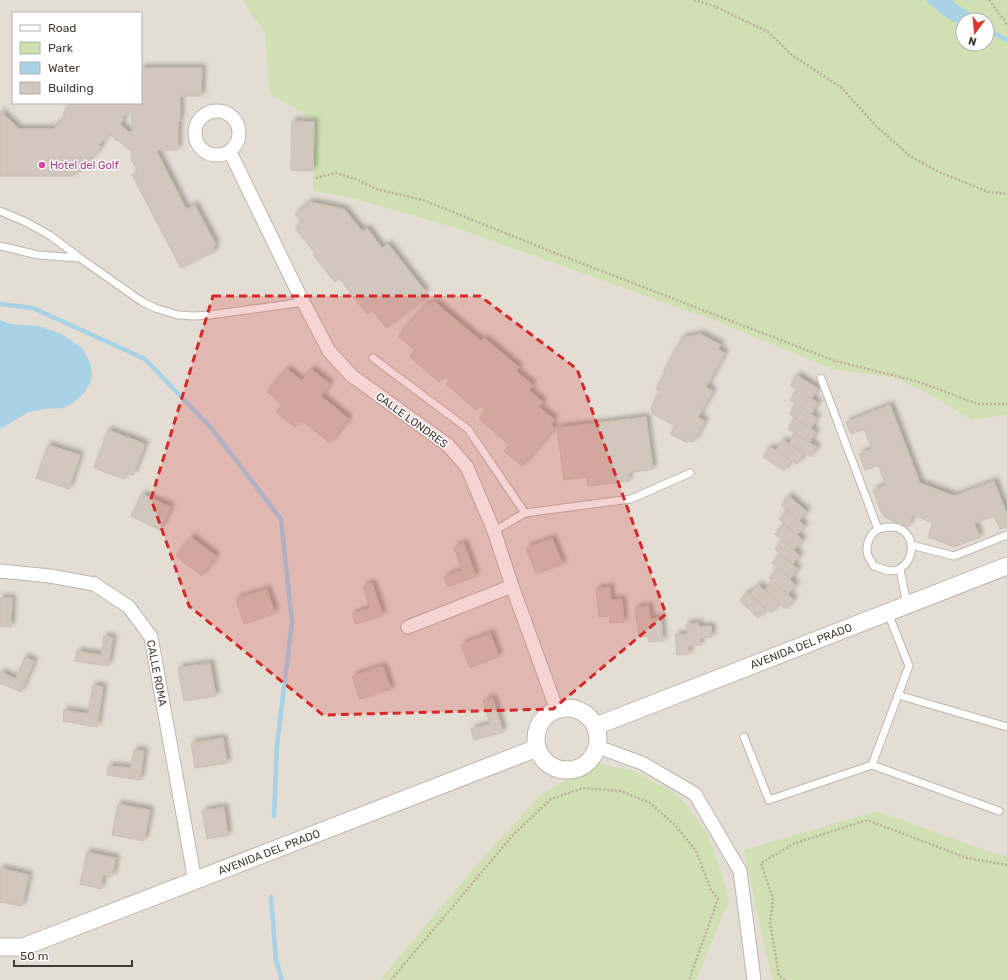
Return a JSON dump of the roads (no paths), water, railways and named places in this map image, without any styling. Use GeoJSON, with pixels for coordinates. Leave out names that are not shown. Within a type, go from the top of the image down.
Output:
{"type":"FeatureCollection","features":[{"type":"Feature","properties":{"kind":"street","name":"CALLE LONDRES"},"geometry":{"type":"LineString","coordinates":[[230,152],[329,351],[352,376],[448,445],[467,467],[494,531],[512,586],[557,710]]}},
{"type":"Feature","properties":{"kind":"street","name":"AVENIDA DEL PRADO"},"geometry":{"type":"LineString","coordinates":[[596,726],[1007,566]]}},
{"type":"Feature","properties":{"kind":"street","name":"CALLE ROMA"},"geometry":{"type":"LineString","coordinates":[[0,571],[50,576],[94,584],[129,607],[151,638],[195,881]]}},
{"type":"Feature","properties":{"kind":"street"},"geometry":{"type":"LineString","coordinates":[[408,627],[512,586]]}},
{"type":"Feature","properties":{"kind":"street"},"geometry":{"type":"LineString","coordinates":[[572,709],[586,714],[596,726],[598,747],[592,759],[581,767],[568,771],[555,768],[544,760],[537,748],[536,741],[539,725],[550,714],[557,710],[572,709]]}},
{"type":"Feature","properties":{"kind":"street"},"geometry":{"type":"LineString","coordinates":[[598,747],[642,763],[695,794],[740,871],[754,980]]}},
{"type":"Feature","properties":{"kind":"street","name":"AVENIDA DEL PRADO"},"geometry":{"type":"LineString","coordinates":[[0,947],[23,947],[537,748]]}},
{"type":"Feature","properties":{"kind":"lane"},"geometry":{"type":"LineString","coordinates":[[0,211],[26,222],[51,236],[141,301],[155,308],[178,315],[210,315],[304,302]]}},
{"type":"Feature","properties":{"kind":"lane"},"geometry":{"type":"LineString","coordinates":[[0,246],[38,255],[80,258]]}},
{"type":"Feature","properties":{"kind":"lane"},"geometry":{"type":"LineString","coordinates":[[373,358],[468,428],[525,513]]}},
{"type":"Feature","properties":{"kind":"lane"},"geometry":{"type":"LineString","coordinates":[[821,378],[878,529]]}},
{"type":"Feature","properties":{"kind":"lane"},"geometry":{"type":"LineString","coordinates":[[494,531],[525,513],[631,499],[690,473]]}},
{"type":"Feature","properties":{"kind":"lane"},"geometry":{"type":"LineString","coordinates":[[888,527],[899,529],[907,536],[911,545],[911,555],[907,563],[900,569],[886,571],[874,565],[867,553],[869,539],[878,529],[888,527]]}},
{"type":"Feature","properties":{"kind":"lane"},"geometry":{"type":"LineString","coordinates":[[911,545],[954,556],[1007,535]]}},
{"type":"Feature","properties":{"kind":"lane"},"geometry":{"type":"LineString","coordinates":[[900,569],[907,605]]}},
{"type":"Feature","properties":{"kind":"lane"},"geometry":{"type":"LineString","coordinates":[[872,765],[909,666],[887,613]]}},
{"type":"Feature","properties":{"kind":"lane"},"geometry":{"type":"LineString","coordinates":[[898,695],[1007,727]]}},
{"type":"Feature","properties":{"kind":"lane"},"geometry":{"type":"LineString","coordinates":[[744,737],[769,800],[872,765],[999,811]]}},
{"type":"Feature","properties":{"kind":"water"},"geometry":{"type":"Polygon","coordinates":[[[925,0],[952,0],[969,12],[955,12],[955,22],[939,12],[925,0]]]}},
{"type":"Feature","properties":{"kind":"water"},"geometry":{"type":"Polygon","coordinates":[[[0,320],[10,324],[39,326],[62,334],[83,349],[91,365],[92,378],[85,392],[73,403],[63,408],[29,412],[0,429],[0,320]]]}},
{"type":"Feature","properties":{"kind":"waterway"},"geometry":{"type":"LineString","coordinates":[[995,34],[1007,40]]}},
{"type":"Feature","properties":{"kind":"waterway"},"geometry":{"type":"LineString","coordinates":[[0,304],[33,308],[145,359],[212,429],[281,519],[292,622],[277,745],[274,816]]}},
{"type":"Feature","properties":{"kind":"waterway"},"geometry":{"type":"LineString","coordinates":[[271,897],[276,960],[282,980]]}},
{"type":"Feature","properties":{"kind":"place","name":"Hotel del Golf"},"geometry":{"type":"Point","coordinates":[42,165]}}]}
